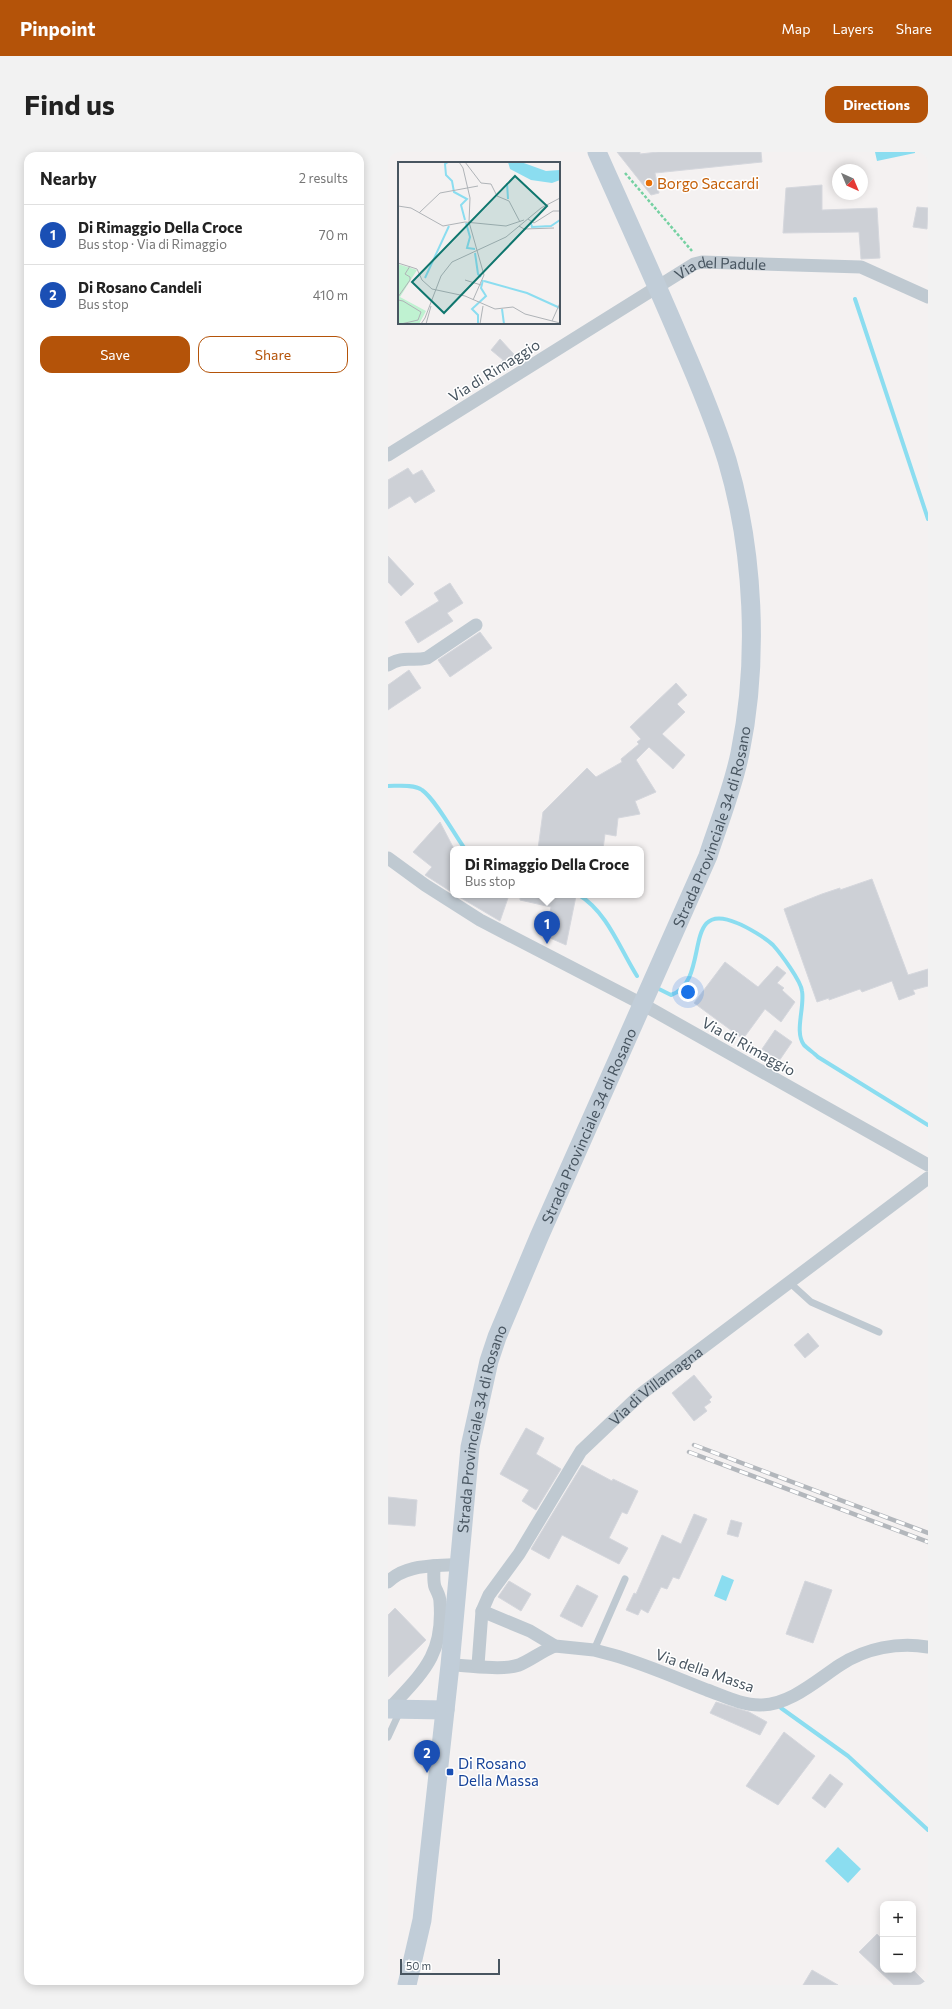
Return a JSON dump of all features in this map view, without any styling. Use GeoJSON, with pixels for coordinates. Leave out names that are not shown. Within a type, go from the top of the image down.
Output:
{"type":"FeatureCollection","features":[{"type":"Feature","properties":{"kind":"main road","name":"Via del Padule"},"geometry":{"type":"LineString","coordinates":[[597,152],[657,286]]}},
{"type":"Feature","properties":{"kind":"main road","name":"Strada Provinciale 34 di Rosano"},"geometry":{"type":"LineString","coordinates":[[407,1985],[422,1920],[450,1664],[470,1447],[482,1387],[493,1349],[539,1237],[708,856],[728,796],[743,736],[751,661],[749,590],[744,542],[732,482],[713,418],[657,286]]}},
{"type":"Feature","properties":{"kind":"main road"},"geometry":{"type":"LineString","coordinates":[[393,1708],[445,1710]]}},
{"type":"Feature","properties":{"kind":"street","name":"Via del Padule"},"geometry":{"type":"LineString","coordinates":[[657,286],[688,267],[702,262],[862,267],[928,297]]}},
{"type":"Feature","properties":{"kind":"street","name":"Via di Rimaggio"},"geometry":{"type":"LineString","coordinates":[[388,455],[657,286]]}},
{"type":"Feature","properties":{"kind":"street"},"geometry":{"type":"LineString","coordinates":[[388,665],[402,658],[419,660],[427,658],[476,625]]}},
{"type":"Feature","properties":{"kind":"street","name":"Via di Rimaggio"},"geometry":{"type":"LineString","coordinates":[[388,858],[425,885],[480,920],[644,1000],[928,1165]]}},
{"type":"Feature","properties":{"kind":"street","name":"Via di Villamagna"},"geometry":{"type":"LineString","coordinates":[[478,1665],[482,1611],[489,1595],[519,1554],[581,1451],[641,1394],[928,1178]]}},
{"type":"Feature","properties":{"kind":"street"},"geometry":{"type":"LineString","coordinates":[[388,1582],[402,1571],[418,1567],[460,1564]]}},
{"type":"Feature","properties":{"kind":"street"},"geometry":{"type":"LineString","coordinates":[[393,1708],[422,1673],[434,1654],[441,1619],[440,1599],[435,1588],[434,1566]]}},
{"type":"Feature","properties":{"kind":"street","name":"Via della Massa"},"geometry":{"type":"LineString","coordinates":[[482,1611],[530,1631],[555,1646]]}},
{"type":"Feature","properties":{"kind":"street","name":"Via della Massa"},"geometry":{"type":"LineString","coordinates":[[450,1664],[478,1665],[501,1669],[518,1665],[542,1650],[555,1646],[594,1650],[623,1658],[738,1701],[760,1705],[781,1700],[801,1691],[842,1664],[867,1651],[902,1646],[928,1647]]}},
{"type":"Feature","properties":{"kind":"lane"},"geometry":{"type":"LineString","coordinates":[[789,1282],[812,1302],[879,1332]]}},
{"type":"Feature","properties":{"kind":"lane"},"geometry":{"type":"LineString","coordinates":[[594,1650],[625,1579]]}},
{"type":"Feature","properties":{"kind":"lane"},"geometry":{"type":"LineString","coordinates":[[388,1737],[393,1708]]}},
{"type":"Feature","properties":{"kind":"path"},"geometry":{"type":"LineString","coordinates":[[622,169],[702,262]]}},
{"type":"Feature","properties":{"kind":"water"},"geometry":{"type":"Polygon","coordinates":[[[875,152],[915,152],[915,153],[877,161],[875,152]]]}},
{"type":"Feature","properties":{"kind":"water"},"geometry":{"type":"Polygon","coordinates":[[[722,1575],[734,1580],[726,1601],[714,1596],[722,1575]]]}},
{"type":"Feature","properties":{"kind":"water"},"geometry":{"type":"Polygon","coordinates":[[[838,1847],[861,1869],[848,1883],[825,1861],[838,1847]]]}},
{"type":"Feature","properties":{"kind":"building","name":"Borgo Saccardi"},"geometry":{"type":"Polygon","coordinates":[[[617,152],[640,152],[640,154],[658,152],[761,152],[762,162],[655,173],[659,193],[651,195],[617,152]]]}},
{"type":"Feature","properties":{"kind":"building"},"geometry":{"type":"Polygon","coordinates":[[[822,185],[822,210],[877,208],[880,258],[861,259],[859,232],[783,233],[786,188],[822,185]]]}},
{"type":"Feature","properties":{"kind":"building"},"geometry":{"type":"Polygon","coordinates":[[[917,207],[928,208],[927,229],[913,227],[917,207]]]}},
{"type":"Feature","properties":{"kind":"building"},"geometry":{"type":"Polygon","coordinates":[[[500,339],[521,362],[507,370],[501,362],[503,360],[491,350],[500,339]]]}},
{"type":"Feature","properties":{"kind":"building"},"geometry":{"type":"Polygon","coordinates":[[[408,468],[413,475],[422,470],[435,491],[415,503],[410,496],[388,509],[388,480],[408,468]]]}},
{"type":"Feature","properties":{"kind":"building"},"geometry":{"type":"Polygon","coordinates":[[[388,556],[414,584],[401,596],[388,582],[388,556]]]}},
{"type":"Feature","properties":{"kind":"building"},"geometry":{"type":"Polygon","coordinates":[[[450,583],[463,603],[447,613],[453,621],[418,643],[405,622],[439,601],[434,593],[450,583]]]}},
{"type":"Feature","properties":{"kind":"building"},"geometry":{"type":"Polygon","coordinates":[[[480,632],[492,648],[450,677],[438,660],[480,632]]]}},
{"type":"Feature","properties":{"kind":"building"},"geometry":{"type":"Polygon","coordinates":[[[409,670],[421,688],[388,710],[388,685],[409,670]]]}},
{"type":"Feature","properties":{"kind":"building"},"geometry":{"type":"Polygon","coordinates":[[[676,683],[687,695],[677,704],[685,712],[662,734],[685,755],[673,769],[649,747],[636,760],[656,792],[635,801],[640,814],[618,818],[616,836],[605,834],[603,846],[538,846],[543,812],[587,768],[596,777],[622,762],[621,759],[639,744],[637,742],[641,739],[630,727],[676,683]]]}},
{"type":"Feature","properties":{"kind":"building"},"geometry":{"type":"Polygon","coordinates":[[[440,822],[452,846],[450,846],[450,891],[425,875],[432,867],[413,852],[440,822]]]}},
{"type":"Feature","properties":{"kind":"building"},"geometry":{"type":"Polygon","coordinates":[[[872,879],[908,975],[928,969],[928,986],[913,990],[915,994],[899,1000],[892,981],[862,992],[860,989],[829,1000],[829,998],[817,1002],[784,909],[822,894],[840,888],[840,890],[872,879]]]}},
{"type":"Feature","properties":{"kind":"building"},"geometry":{"type":"Polygon","coordinates":[[[461,898],[508,898],[500,921],[461,898]]]}},
{"type":"Feature","properties":{"kind":"building"},"geometry":{"type":"Polygon","coordinates":[[[520,898],[576,898],[566,945],[541,934],[547,926],[551,907],[520,900],[520,898]]]}},
{"type":"Feature","properties":{"kind":"building"},"geometry":{"type":"Polygon","coordinates":[[[725,962],[758,987],[777,966],[786,973],[777,983],[784,988],[782,990],[795,1002],[781,1022],[765,1009],[743,1039],[694,1003],[725,962]]]}},
{"type":"Feature","properties":{"kind":"building"},"geometry":{"type":"Polygon","coordinates":[[[775,1030],[792,1042],[779,1061],[762,1049],[775,1030]]]}},
{"type":"Feature","properties":{"kind":"building"},"geometry":{"type":"Polygon","coordinates":[[[808,1333],[819,1346],[805,1358],[794,1345],[808,1333]]]}},
{"type":"Feature","properties":{"kind":"building"},"geometry":{"type":"Polygon","coordinates":[[[694,1375],[712,1397],[709,1400],[711,1402],[704,1407],[707,1411],[694,1421],[672,1393],[694,1375]]]}},
{"type":"Feature","properties":{"kind":"building"},"geometry":{"type":"Polygon","coordinates":[[[526,1428],[544,1438],[536,1454],[561,1469],[536,1510],[522,1501],[529,1490],[500,1474],[526,1428]]]}},
{"type":"Feature","properties":{"kind":"building"},"geometry":{"type":"Polygon","coordinates":[[[582,1465],[612,1481],[613,1479],[638,1491],[627,1514],[622,1512],[609,1538],[628,1548],[619,1564],[562,1535],[549,1559],[531,1549],[582,1465]]]}},
{"type":"Feature","properties":{"kind":"building"},"geometry":{"type":"Polygon","coordinates":[[[388,1497],[417,1500],[415,1526],[388,1524],[388,1497]]]}},
{"type":"Feature","properties":{"kind":"building"},"geometry":{"type":"Polygon","coordinates":[[[694,1514],[707,1519],[679,1579],[673,1577],[667,1589],[661,1587],[648,1613],[641,1609],[638,1615],[626,1610],[634,1593],[636,1594],[662,1535],[681,1544],[694,1514]]]}},
{"type":"Feature","properties":{"kind":"building"},"geometry":{"type":"Polygon","coordinates":[[[731,1520],[742,1523],[738,1537],[727,1534],[731,1520]]]}},
{"type":"Feature","properties":{"kind":"building"},"geometry":{"type":"Polygon","coordinates":[[[509,1581],[531,1594],[521,1611],[498,1597],[509,1581]]]}},
{"type":"Feature","properties":{"kind":"building"},"geometry":{"type":"Polygon","coordinates":[[[805,1581],[832,1590],[813,1643],[786,1634],[805,1581]]]}},
{"type":"Feature","properties":{"kind":"building"},"geometry":{"type":"Polygon","coordinates":[[[577,1585],[598,1596],[582,1627],[560,1616],[577,1585]]]}},
{"type":"Feature","properties":{"kind":"building"},"geometry":{"type":"Polygon","coordinates":[[[395,1608],[426,1640],[388,1677],[388,1615],[395,1608]]]}},
{"type":"Feature","properties":{"kind":"building"},"geometry":{"type":"Polygon","coordinates":[[[716,1702],[749,1712],[767,1722],[760,1735],[710,1713],[716,1702]]]}},
{"type":"Feature","properties":{"kind":"building"},"geometry":{"type":"Polygon","coordinates":[[[784,1732],[815,1756],[778,1805],[746,1786],[784,1732]]]}},
{"type":"Feature","properties":{"kind":"building"},"geometry":{"type":"Polygon","coordinates":[[[830,1774],[843,1784],[825,1808],[812,1798],[830,1774]]]}},
{"type":"Feature","properties":{"kind":"building"},"geometry":{"type":"Polygon","coordinates":[[[877,1934],[880,1937],[880,1972],[859,1952],[877,1934]]]}},
{"type":"Feature","properties":{"kind":"building"},"geometry":{"type":"Polygon","coordinates":[[[812,1970],[838,1985],[803,1985],[812,1970]]]}},
{"type":"Feature","properties":{"kind":"building"},"geometry":{"type":"Polygon","coordinates":[[[881,1973],[916,1973],[928,1985],[894,1985],[881,1973]]]}},
{"type":"Feature","properties":{"kind":"waterway"},"geometry":{"type":"LineString","coordinates":[[855,299],[928,519]]}},
{"type":"Feature","properties":{"kind":"waterway"},"geometry":{"type":"LineString","coordinates":[[388,786],[410,786],[422,790],[439,809],[463,846]]}},
{"type":"Feature","properties":{"kind":"waterway"},"geometry":{"type":"LineString","coordinates":[[583,898],[589,902],[605,921],[637,976]]}},
{"type":"Feature","properties":{"kind":"waterway"},"geometry":{"type":"LineString","coordinates":[[659,989],[671,995],[683,987],[691,974],[702,931],[708,922],[719,918],[746,927],[773,945],[794,974],[801,987],[803,997],[800,1033],[801,1040],[804,1045],[818,1057],[928,1125]]}},
{"type":"Feature","properties":{"kind":"waterway"},"geometry":{"type":"LineString","coordinates":[[781,1708],[848,1756],[928,1830]]}},
{"type":"Feature","properties":{"kind":"railway"},"geometry":{"type":"LineString","coordinates":[[694,1445],[928,1533]]}},
{"type":"Feature","properties":{"kind":"railway"},"geometry":{"type":"LineString","coordinates":[[689,1452],[928,1542]]}},
{"type":"Feature","properties":{"kind":"place","name":"Borgo Saccardi"},"geometry":{"type":"Point","coordinates":[649,183]}},
{"type":"Feature","properties":{"kind":"place","name":"Di Rimaggio Della Croce"},"geometry":{"type":"Point","coordinates":[547,944]}},
{"type":"Feature","properties":{"kind":"place","name":"Di Rosano Della Massa"},"geometry":{"type":"Point","coordinates":[450,1772]}},
{"type":"Feature","properties":{"kind":"place","name":"Di Rosano Candeli"},"geometry":{"type":"Point","coordinates":[427,1773]}}]}
